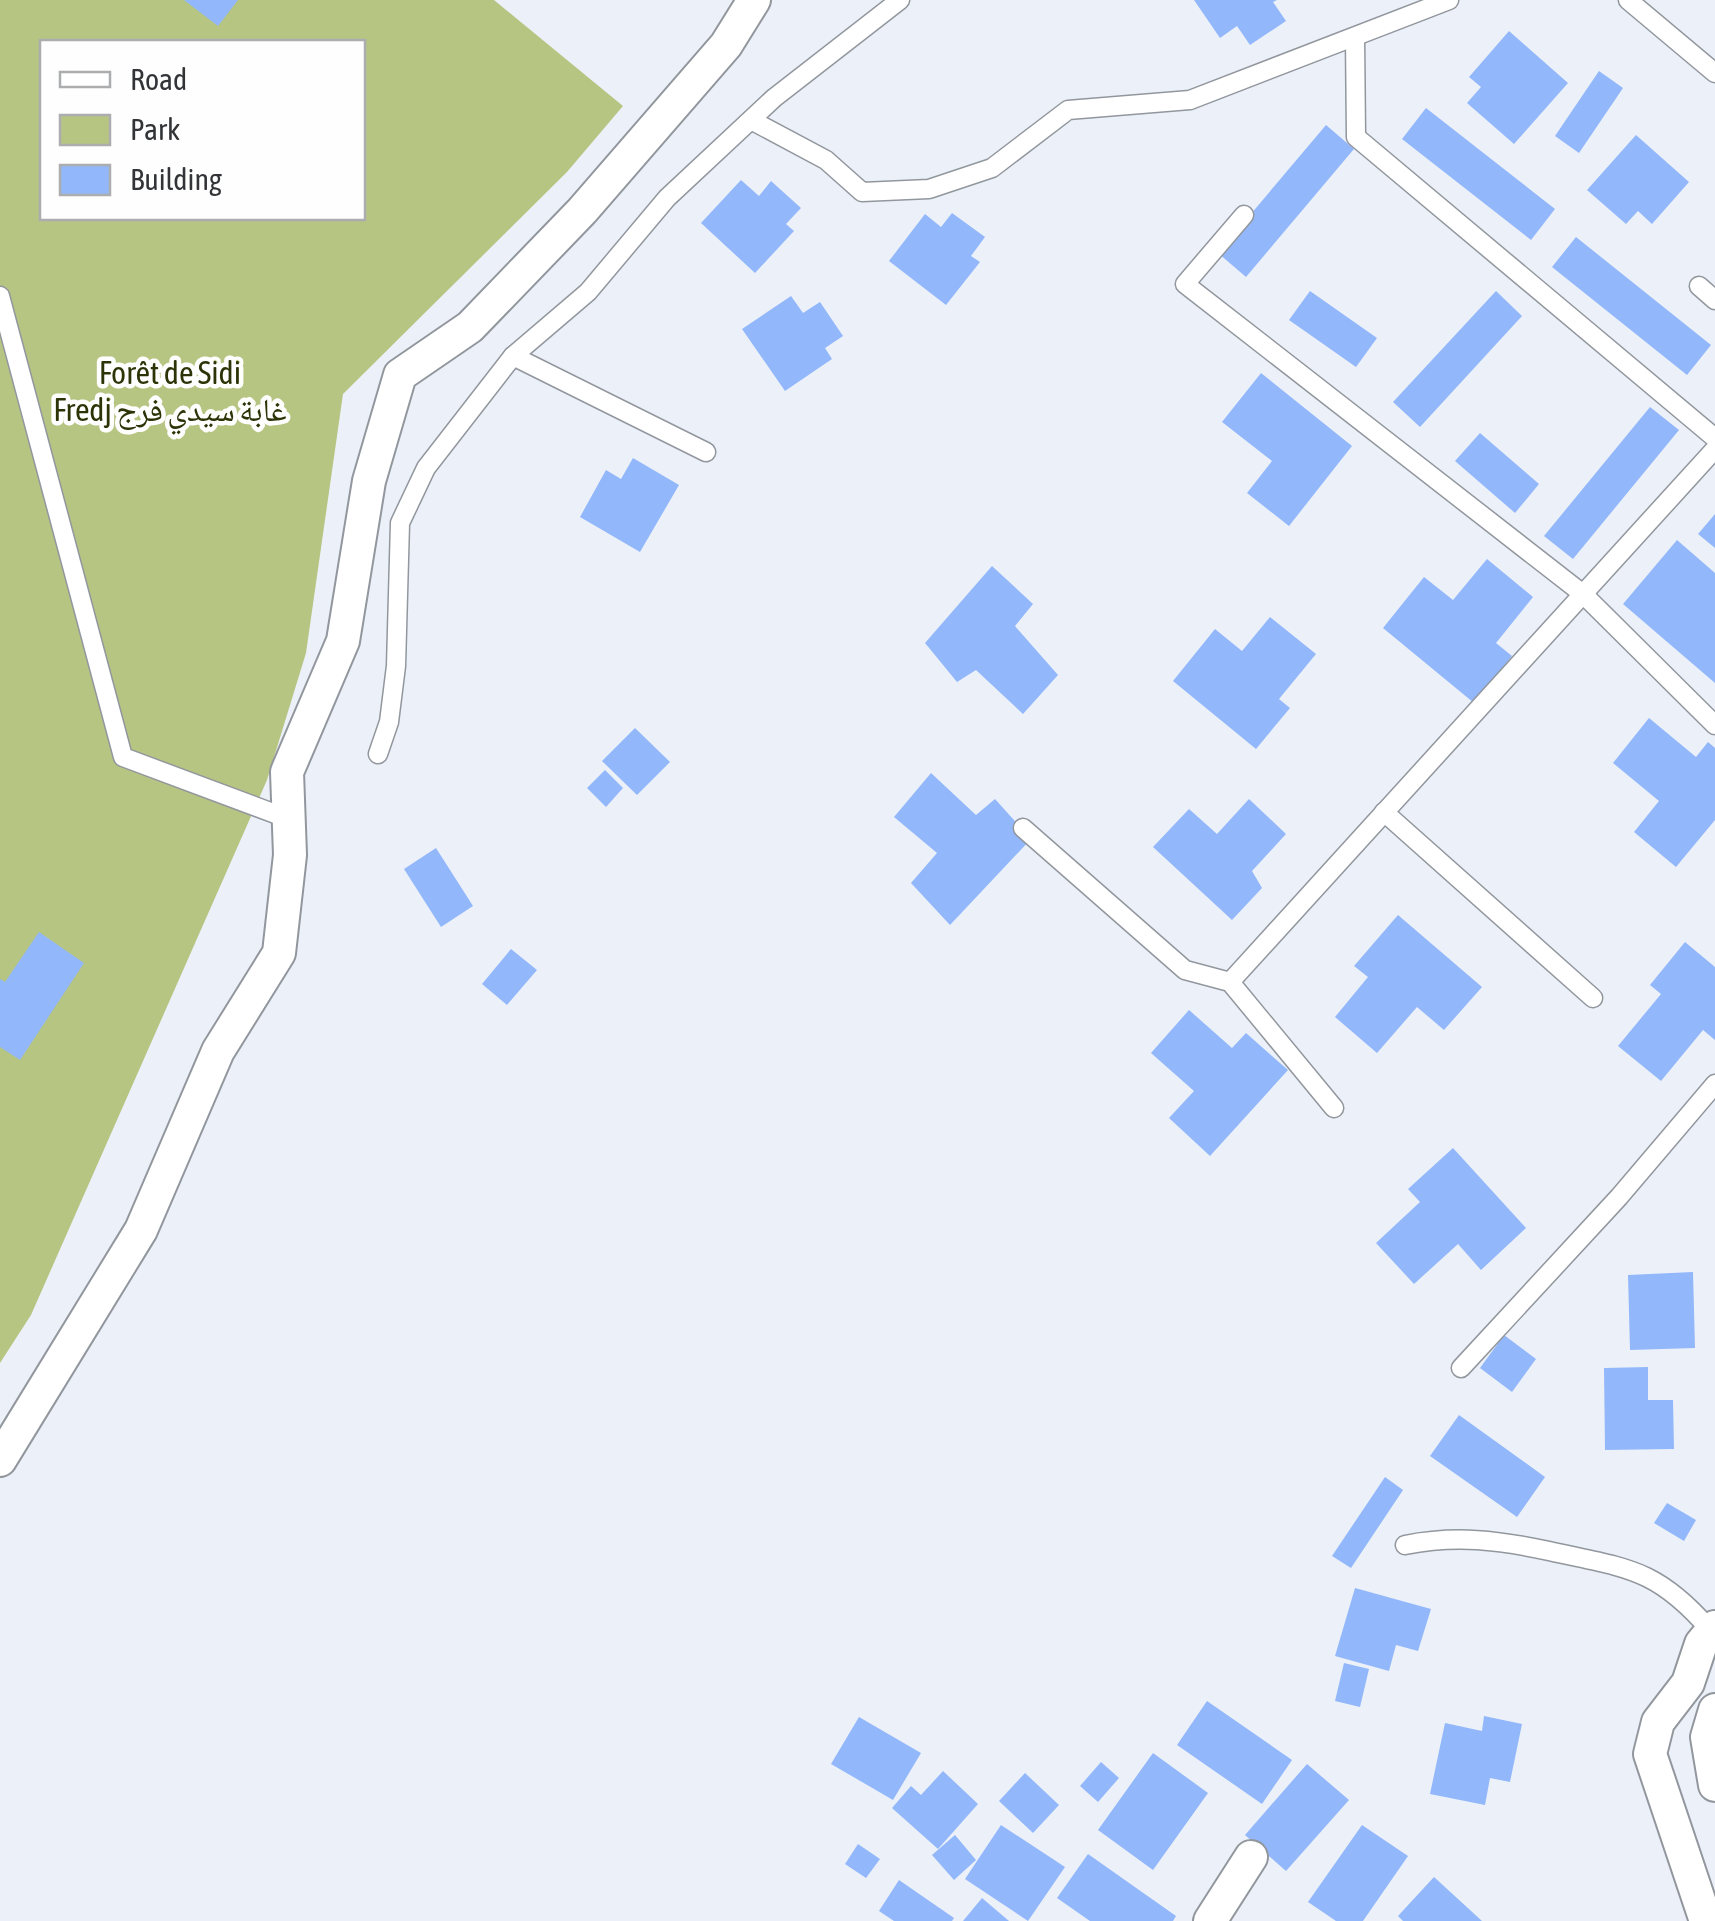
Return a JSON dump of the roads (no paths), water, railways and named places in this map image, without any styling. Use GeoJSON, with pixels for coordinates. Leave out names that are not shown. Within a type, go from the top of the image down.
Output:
{"type":"FeatureCollection","features":[{"type":"Feature","properties":{"kind":"street"},"geometry":{"type":"LineString","coordinates":[[0,1460],[141,1230],[218,1051],[279,953],[290,855],[287,772],[344,641],[368,481],[400,374],[470,327],[582,212],[726,45],[754,0]]}},
{"type":"Feature","properties":{"kind":"street"},"geometry":{"type":"LineString","coordinates":[[1706,1921],[1650,1754],[1658,1722],[1688,1684],[1712,1629]]}},
{"type":"Feature","properties":{"kind":"street"},"geometry":{"type":"LineString","coordinates":[[1715,1710],[1707,1748],[1715,1786]]}},
{"type":"Feature","properties":{"kind":"street"},"geometry":{"type":"LineString","coordinates":[[1210,1921],[1251,1858]]}},
{"type":"Feature","properties":{"kind":"lane"},"geometry":{"type":"LineString","coordinates":[[378,754],[389,722],[396,666],[400,523],[426,468],[513,356],[588,292],[667,198],[751,120],[900,0]]}},
{"type":"Feature","properties":{"kind":"lane"},"geometry":{"type":"LineString","coordinates":[[751,120],[826,160],[862,192],[929,189],[992,168],[1068,110],[1190,100],[1355,38],[1406,6],[1449,0]]}},
{"type":"Feature","properties":{"kind":"lane"},"geometry":{"type":"LineString","coordinates":[[1628,0],[1715,73]]}},
{"type":"Feature","properties":{"kind":"lane"},"geometry":{"type":"LineString","coordinates":[[1355,38],[1356,137],[1715,438]]}},
{"type":"Feature","properties":{"kind":"lane"},"geometry":{"type":"LineString","coordinates":[[1244,214],[1184,284],[1583,594],[1715,725]]}},
{"type":"Feature","properties":{"kind":"lane"},"geometry":{"type":"LineString","coordinates":[[1699,286],[1715,300]]}},
{"type":"Feature","properties":{"kind":"lane"},"geometry":{"type":"LineString","coordinates":[[0,296],[123,756],[289,820]]}},
{"type":"Feature","properties":{"kind":"lane"},"geometry":{"type":"LineString","coordinates":[[513,356],[706,452]]}},
{"type":"Feature","properties":{"kind":"lane"},"geometry":{"type":"LineString","coordinates":[[1230,982],[1715,448]]}},
{"type":"Feature","properties":{"kind":"lane"},"geometry":{"type":"LineString","coordinates":[[1384,812],[1593,998]]}},
{"type":"Feature","properties":{"kind":"lane"},"geometry":{"type":"LineString","coordinates":[[1023,828],[1185,970],[1230,982],[1334,1108]]}},
{"type":"Feature","properties":{"kind":"lane"},"geometry":{"type":"LineString","coordinates":[[1461,1368],[1619,1197],[1715,1084]]}},
{"type":"Feature","properties":{"kind":"lane"},"geometry":{"type":"LineString","coordinates":[[1404,1545],[1480,1538],[1614,1562],[1674,1594],[1712,1629]]}},
{"type":"Feature","properties":{"kind":"park label","name":"Forêt de Sidi Fredj غابة سيدي فرج"},"geometry":{"type":"Point","coordinates":[170,392]}}]}
